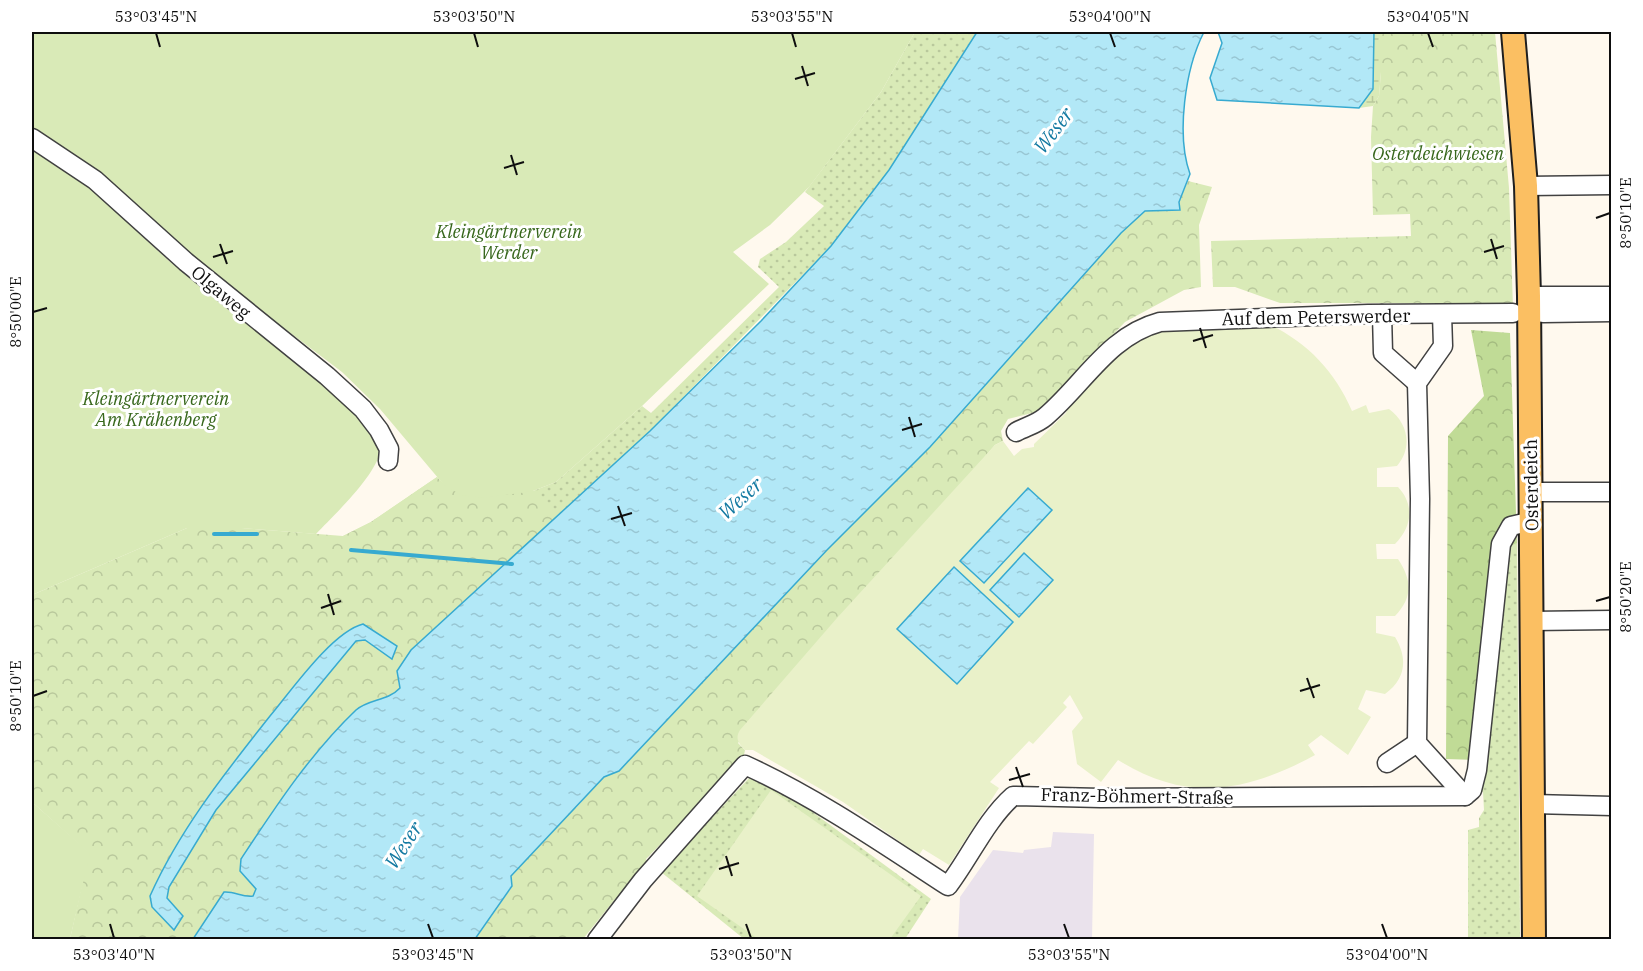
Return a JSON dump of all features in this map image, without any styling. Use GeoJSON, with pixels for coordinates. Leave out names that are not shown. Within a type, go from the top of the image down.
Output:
{"type":"FeatureCollection","features":[{"type":"Feature","properties":{"kind":"main road","name":"Osterdeich"},"geometry":{"type":"LineString","coordinates":[[1513,32],[1536,304],[1531,492],[1534,939]]}},
{"type":"Feature","properties":{"kind":"street","name":"Olgaweg"},"geometry":{"type":"LineString","coordinates":[[32,138],[95,180],[186,262],[327,376],[363,409],[379,430],[389,449],[388,461]]}},
{"type":"Feature","properties":{"kind":"street"},"geometry":{"type":"LineString","coordinates":[[1526,186],[1611,185]]}},
{"type":"Feature","properties":{"kind":"street"},"geometry":{"type":"LineString","coordinates":[[1536,304],[1611,296]]}},
{"type":"Feature","properties":{"kind":"street"},"geometry":{"type":"LineString","coordinates":[[1536,304],[1611,312]]}},
{"type":"Feature","properties":{"kind":"street","name":"Auf dem Peterswerder"},"geometry":{"type":"LineString","coordinates":[[1016,432],[1043,419],[1116,342],[1144,327],[1160,322],[1382,314],[1513,313]]}},
{"type":"Feature","properties":{"kind":"street"},"geometry":{"type":"LineString","coordinates":[[1382,314],[1383,353],[1417,383]]}},
{"type":"Feature","properties":{"kind":"street"},"geometry":{"type":"LineString","coordinates":[[1443,314],[1443,346],[1417,383],[1420,499],[1417,743],[1465,796],[1472,790],[1477,770],[1501,544],[1511,526],[1532,521]]}},
{"type":"Feature","properties":{"kind":"street"},"geometry":{"type":"LineString","coordinates":[[1531,492],[1611,492]]}},
{"type":"Feature","properties":{"kind":"street"},"geometry":{"type":"LineString","coordinates":[[1532,621],[1611,621]]}},
{"type":"Feature","properties":{"kind":"street"},"geometry":{"type":"LineString","coordinates":[[1388,763],[1417,743]]}},
{"type":"Feature","properties":{"kind":"street","name":"Franz-Böhmert-Straße"},"geometry":{"type":"LineString","coordinates":[[597,939],[650,872],[745,765],[782,782],[841,816],[948,886],[966,864],[1003,805],[1013,796],[1101,798],[1465,796]]}},
{"type":"Feature","properties":{"kind":"street"},"geometry":{"type":"LineString","coordinates":[[1533,804],[1611,806]]}},
{"type":"Feature","properties":{"kind":"shaded area"},"geometry":{"type":"Polygon","coordinates":[[[1053,832],[1094,834],[1092,939],[958,939],[960,897],[993,850],[1023,853],[1024,850],[1051,847],[1053,832]]]}},
{"type":"Feature","properties":{"kind":"green space","name":"Kleingärtnerverein Werder"},"geometry":{"type":"Polygon","coordinates":[[[32,32],[915,32],[881,92],[809,187],[770,225],[733,252],[769,284],[642,406],[556,482],[533,491],[483,498],[461,495],[444,485],[380,409],[342,372],[194,260],[100,173],[32,129],[32,32]]]}},
{"type":"Feature","properties":{"kind":"green space"},"geometry":{"type":"Polygon","coordinates":[[[915,32],[977,32],[889,170],[831,246],[650,431],[527,546],[343,536],[371,522],[437,477],[444,485],[533,491],[556,482],[642,406],[651,413],[779,287],[758,267],[760,259],[786,242],[824,206],[805,192],[881,92],[915,32]]]}},
{"type":"Feature","properties":{"kind":"green space"},"geometry":{"type":"Polygon","coordinates":[[[1374,32],[1381,32],[1379,96],[1373,106],[1359,108],[1373,89],[1374,32]]]}},
{"type":"Feature","properties":{"kind":"green space","name":"Osterdeichwiesen"},"geometry":{"type":"Polygon","coordinates":[[[1381,32],[1495,32],[1509,188],[1513,308],[1484,303],[1280,303],[1235,287],[1213,287],[1211,241],[1411,236],[1410,214],[1373,215],[1371,137],[1373,106],[1379,96],[1381,32]]]}},
{"type":"Feature","properties":{"kind":"green space","name":"Kleingärtnerverein Am Krähenberg"},"geometry":{"type":"Polygon","coordinates":[[[32,147],[74,173],[169,261],[357,412],[381,449],[378,460],[354,494],[316,534],[242,528],[187,528],[32,595],[32,147]]]}},
{"type":"Feature","properties":{"kind":"green space"},"geometry":{"type":"Polygon","coordinates":[[[1188,181],[1212,187],[1199,225],[1201,287],[1184,290],[1125,322],[1046,405],[1036,412],[1008,419],[1001,431],[1003,441],[995,445],[738,743],[745,750],[743,760],[646,859],[648,867],[620,900],[616,898],[583,939],[475,940],[512,887],[511,876],[574,808],[604,777],[619,771],[827,550],[930,447],[1121,233],[1145,211],[1180,210],[1179,202],[1188,181]]]}},
{"type":"Feature","properties":{"kind":"green space"},"geometry":{"type":"Polygon","coordinates":[[[1266,323],[1294,339],[1318,359],[1337,383],[1352,411],[1366,405],[1369,413],[1389,409],[1401,421],[1406,436],[1405,451],[1397,466],[1377,468],[1377,487],[1398,487],[1409,508],[1408,523],[1395,544],[1376,544],[1377,559],[1398,559],[1408,581],[1408,595],[1395,616],[1376,616],[1376,633],[1395,637],[1402,653],[1403,668],[1397,682],[1385,694],[1366,690],[1358,709],[1371,717],[1348,755],[1321,735],[1308,745],[1315,755],[1264,778],[1240,785],[1216,788],[1168,783],[1143,774],[1118,760],[1101,782],[1077,764],[1072,731],[1083,718],[1070,695],[1063,703],[1067,707],[1033,744],[1029,741],[990,782],[999,788],[949,865],[923,849],[919,855],[843,802],[753,750],[745,750],[738,740],[740,730],[837,618],[995,445],[1003,441],[1014,456],[1022,449],[1034,447],[1034,444],[1066,413],[1074,393],[1140,330],[1266,323]]]}},
{"type":"Feature","properties":{"kind":"green space"},"geometry":{"type":"Polygon","coordinates":[[[1471,330],[1510,333],[1517,543],[1511,546],[1500,636],[1477,760],[1446,759],[1448,436],[1484,396],[1471,330]]]}},
{"type":"Feature","properties":{"kind":"green space"},"geometry":{"type":"Polygon","coordinates":[[[437,477],[447,486],[458,491],[482,496],[533,491],[557,519],[411,650],[398,681],[400,689],[390,696],[356,710],[309,762],[241,859],[240,871],[256,889],[253,896],[224,892],[193,939],[70,939],[89,853],[32,802],[32,595],[187,528],[242,528],[343,536],[371,522],[437,477]]]}},
{"type":"Feature","properties":{"kind":"green space"},"geometry":{"type":"Polygon","coordinates":[[[1517,543],[1520,939],[1468,940],[1468,830],[1479,827],[1479,818],[1484,810],[1483,792],[1480,791],[1511,546],[1517,543]]]}},
{"type":"Feature","properties":{"kind":"green space"},"geometry":{"type":"Polygon","coordinates":[[[751,776],[792,797],[931,899],[905,939],[744,939],[661,872],[751,776]]]}},
{"type":"Feature","properties":{"kind":"green space"},"geometry":{"type":"Polygon","coordinates":[[[771,790],[921,896],[890,939],[758,939],[697,896],[771,790]]]}},
{"type":"Feature","properties":{"kind":"green space"},"geometry":{"type":"Polygon","coordinates":[[[32,802],[90,853],[70,939],[32,939],[32,802]]]}},
{"type":"Feature","properties":{"kind":"water","name":"Weser"},"geometry":{"type":"Polygon","coordinates":[[[977,32],[1204,32],[1192,64],[1185,102],[1184,141],[1190,174],[1179,202],[1180,210],[1145,211],[1121,233],[930,447],[827,550],[619,771],[604,777],[511,876],[512,886],[475,939],[193,939],[224,892],[253,896],[256,889],[240,871],[241,859],[294,781],[339,727],[361,706],[390,695],[400,688],[397,671],[411,650],[650,431],[761,321],[831,246],[889,170],[977,32]]]}},
{"type":"Feature","properties":{"kind":"water"},"geometry":{"type":"Polygon","coordinates":[[[1218,32],[1374,32],[1373,89],[1359,108],[1217,100],[1210,78],[1222,43],[1218,32]]]}},
{"type":"Feature","properties":{"kind":"water"},"geometry":{"type":"Polygon","coordinates":[[[1028,488],[1052,510],[984,583],[960,561],[1028,488]]]}},
{"type":"Feature","properties":{"kind":"water"},"geometry":{"type":"Polygon","coordinates":[[[1024,553],[1053,580],[1019,617],[990,590],[1024,553]]]}},
{"type":"Feature","properties":{"kind":"water"},"geometry":{"type":"Polygon","coordinates":[[[954,567],[1013,622],[957,684],[897,629],[954,567]]]}},
{"type":"Feature","properties":{"kind":"water"},"geometry":{"type":"Polygon","coordinates":[[[363,624],[397,646],[392,659],[365,640],[356,641],[216,810],[169,887],[167,898],[183,916],[174,930],[152,907],[150,896],[189,825],[220,780],[300,678],[338,638],[363,624]]]}},
{"type":"Feature","properties":{"kind":"waterway"},"geometry":{"type":"LineString","coordinates":[[214,534],[257,534]]}},
{"type":"Feature","properties":{"kind":"waterway"},"geometry":{"type":"LineString","coordinates":[[351,550],[512,564]]}}]}
